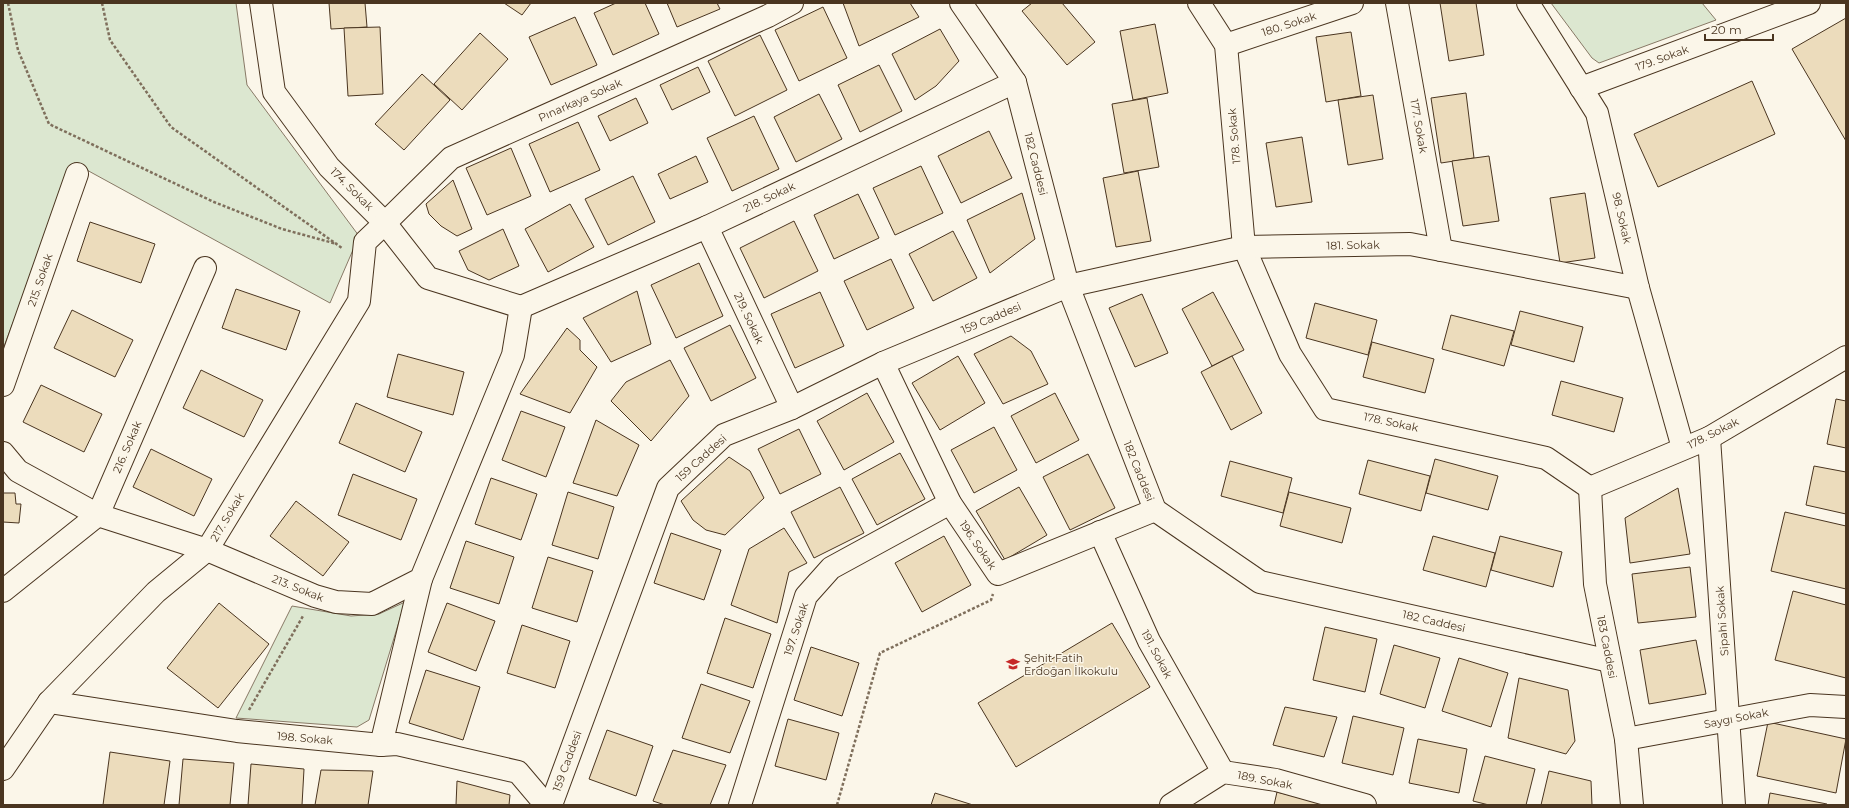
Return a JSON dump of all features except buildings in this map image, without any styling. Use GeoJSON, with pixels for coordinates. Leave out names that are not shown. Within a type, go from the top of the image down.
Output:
{"type":"FeatureCollection","features":[{"type":"Feature","properties":{"kind":"street","name":"174. Sokak"},"geometry":{"type":"LineString","coordinates":[[261,3],[274,92],[329,167],[385,223],[428,278],[521,307]]}},
{"type":"Feature","properties":{"kind":"street","name":"Pınarkaya Sokak"},"geometry":{"type":"LineString","coordinates":[[385,223],[451,158],[768,16],[792,3]]}},
{"type":"Feature","properties":{"kind":"street","name":"182 Caddesi"},"geometry":{"type":"LineString","coordinates":[[961,3],[1015,82],[1068,286],[1155,510],[1260,582],[1610,661]]}},
{"type":"Feature","properties":{"kind":"street","name":"178. Sokak"},"geometry":{"type":"LineString","coordinates":[[1199,3],[1226,45],[1244,247],[1290,354],[1325,408],[1546,458],[1590,488],[1709,438],[1846,357]]}},
{"type":"Feature","properties":{"kind":"street","name":"180. Sokak"},"geometry":{"type":"LineString","coordinates":[[1226,45],[1352,3]]}},
{"type":"Feature","properties":{"kind":"street","name":"177. Sokak"},"geometry":{"type":"LineString","coordinates":[[1397,3],[1441,250]]}},
{"type":"Feature","properties":{"kind":"street","name":"98. Sokak"},"geometry":{"type":"LineString","coordinates":[[1528,3],[1597,113],[1638,288],[1683,448]]}},
{"type":"Feature","properties":{"kind":"street","name":"179. Sokak"},"geometry":{"type":"LineString","coordinates":[[1581,88],[1809,3]]}},
{"type":"Feature","properties":{"kind":"street","name":"218. Sokak"},"geometry":{"type":"LineString","coordinates":[[521,307],[707,227],[1015,82]]}},
{"type":"Feature","properties":{"kind":"street","name":"215. Sokak"},"geometry":{"type":"LineString","coordinates":[[3,385],[77,174]]}},
{"type":"Feature","properties":{"kind":"street","name":"217. Sokak"},"geometry":{"type":"LineString","coordinates":[[3,769],[48,702],[156,592],[207,550],[359,301],[365,242],[385,223]]}},
{"type":"Feature","properties":{"kind":"street","name":"219. Sokak"},"geometry":{"type":"LineString","coordinates":[[707,227],[792,408]]}},
{"type":"Feature","properties":{"kind":"street","name":"181. Sokak"},"geometry":{"type":"LineString","coordinates":[[1068,286],[1244,247],[1410,244],[1638,288]]}},
{"type":"Feature","properties":{"kind":"street","name":"216. Sokak"},"geometry":{"type":"LineString","coordinates":[[3,591],[98,515],[205,268]]}},
{"type":"Feature","properties":{"kind":"street","name":"159 Caddesi"},"geometry":{"type":"LineString","coordinates":[[551,805],[668,488],[724,435],[792,408],[883,363],[1068,286]]}},
{"type":"Feature","properties":{"kind":"street"},"geometry":{"type":"LineString","coordinates":[[381,745],[421,579],[513,355],[521,307]]}},
{"type":"Feature","properties":{"kind":"street","name":"196. Sokak"},"geometry":{"type":"LineString","coordinates":[[883,363],[950,503],[998,574],[1155,510]]}},
{"type":"Feature","properties":{"kind":"street","name":"Sipahi Sokak"},"geometry":{"type":"LineString","coordinates":[[1709,438],[1734,805]]}},
{"type":"Feature","properties":{"kind":"street","name":"213. Sokak"},"geometry":{"type":"LineString","coordinates":[[3,453],[18,471],[98,515],[207,550],[315,596],[336,602],[372,604],[421,579]]}},
{"type":"Feature","properties":{"kind":"street","name":"183 Caddesi"},"geometry":{"type":"LineString","coordinates":[[1590,488],[1595,584],[1626,739],[1632,805]]}},
{"type":"Feature","properties":{"kind":"street","name":"197. Sokak"},"geometry":{"type":"LineString","coordinates":[[740,805],[806,596],[831,568],[950,503]]}},
{"type":"Feature","properties":{"kind":"street","name":"191. Sokak"},"geometry":{"type":"LineString","coordinates":[[1100,532],[1149,640],[1223,772]]}},
{"type":"Feature","properties":{"kind":"street","name":"198. Sokak"},"geometry":{"type":"LineString","coordinates":[[48,702],[237,731],[381,745],[398,744],[518,772],[546,805]]}},
{"type":"Feature","properties":{"kind":"street","name":"Saygı Sokak"},"geometry":{"type":"LineString","coordinates":[[1626,739],[1810,705],[1846,707]]}},
{"type":"Feature","properties":{"kind":"street","name":"189. Sokak"},"geometry":{"type":"LineString","coordinates":[[1171,805],[1223,772],[1276,780],[1365,805]]}},
{"type":"Feature","properties":{"kind":"path"},"geometry":{"type":"LineString","coordinates":[[8,3],[18,50],[49,124],[214,202],[282,228],[337,244]]}},
{"type":"Feature","properties":{"kind":"path"},"geometry":{"type":"LineString","coordinates":[[102,3],[110,40],[171,127],[363,263]]}},
{"type":"Feature","properties":{"kind":"path"},"geometry":{"type":"LineString","coordinates":[[837,805],[880,653],[991,600],[998,574]]}},
{"type":"Feature","properties":{"kind":"path"},"geometry":{"type":"LineString","coordinates":[[237,731],[315,596]]}},
{"type":"Feature","properties":{"kind":"green space"},"geometry":{"type":"Polygon","coordinates":[[[3,3],[236,3],[247,85],[359,236],[330,303],[74,163],[3,349],[3,3]]]}},
{"type":"Feature","properties":{"kind":"green space"},"geometry":{"type":"Polygon","coordinates":[[[1551,3],[1702,3],[1716,20],[1599,63],[1592,58],[1551,3]]]}},
{"type":"Feature","properties":{"kind":"green space"},"geometry":{"type":"Polygon","coordinates":[[[405,602],[369,720],[357,727],[236,718],[292,606],[351,616],[379,614],[405,602]]]}},
{"type":"Feature","properties":{"kind":"place","name":"Şehit Fatih Erdoğan İlkokulu"},"geometry":{"type":"Point","coordinates":[1013,664]}}]}
